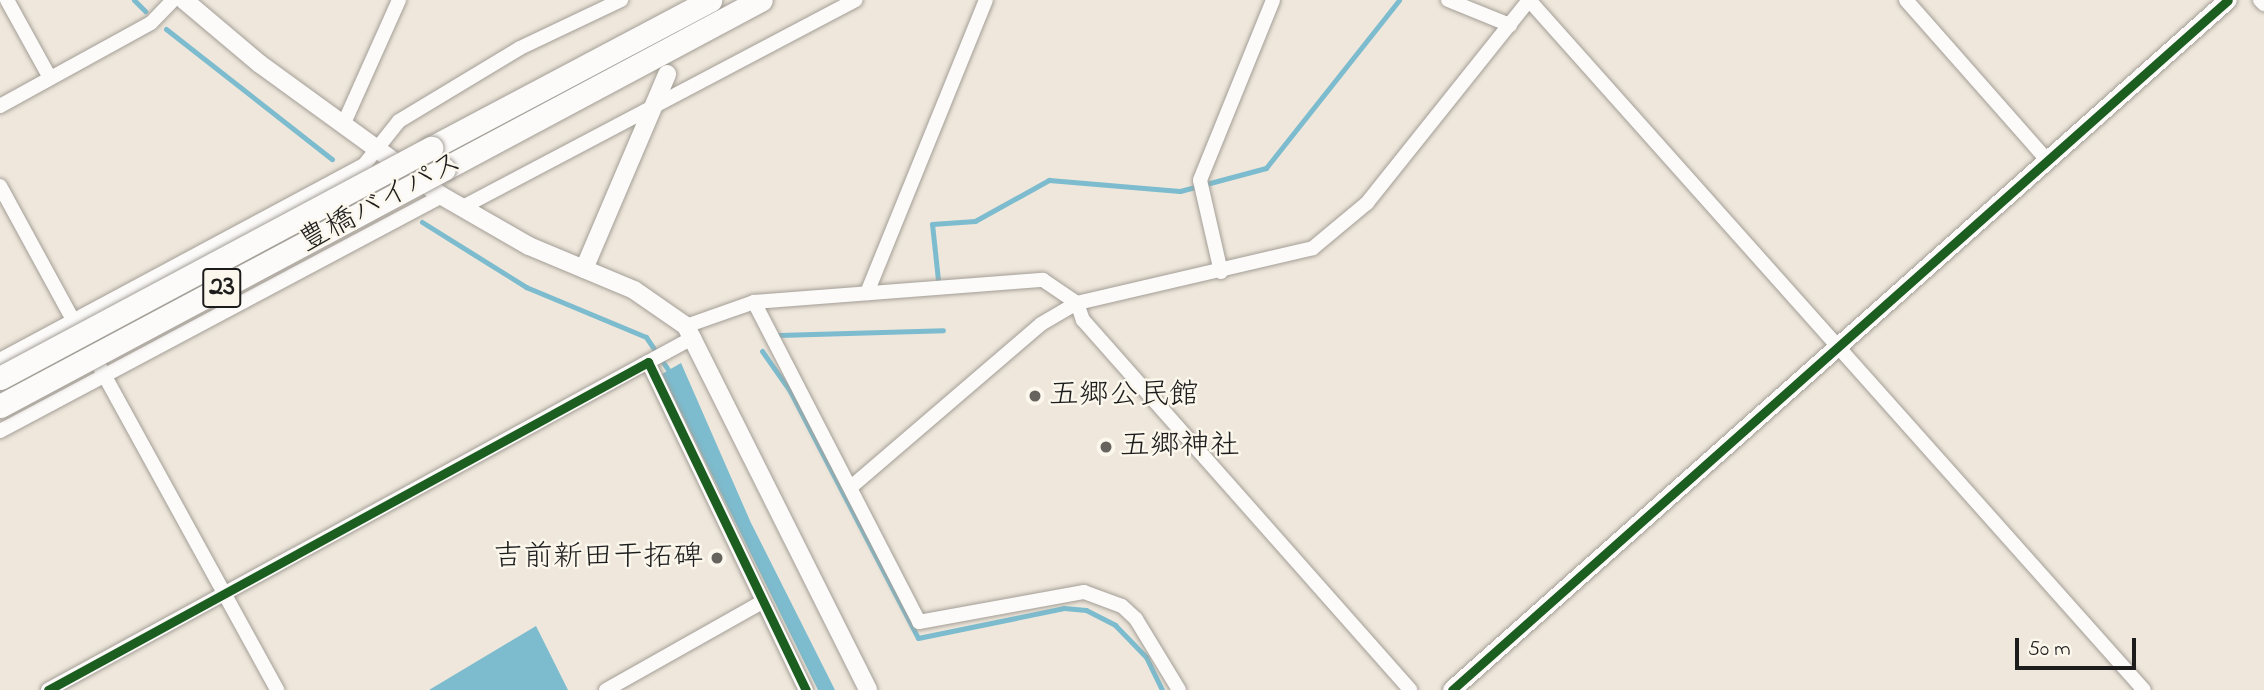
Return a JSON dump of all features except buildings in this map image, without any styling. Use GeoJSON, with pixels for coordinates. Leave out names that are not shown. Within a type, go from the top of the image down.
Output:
{"type":"FeatureCollection","features":[{"type":"Feature","properties":{"kind":"highway","name":"豊橋バイパス"},"geometry":{"type":"LineString","coordinates":[[0,378],[710,0]]}},
{"type":"Feature","properties":{"kind":"highway","name":"豊橋バイパス"},"geometry":{"type":"LineString","coordinates":[[0,406],[761,0]]}},
{"type":"Feature","properties":{"kind":"street"},"geometry":{"type":"LineString","coordinates":[[7,0],[50,78]]}},
{"type":"Feature","properties":{"kind":"street"},"geometry":{"type":"LineString","coordinates":[[0,106],[150,23],[173,0]]}},
{"type":"Feature","properties":{"kind":"street"},"geometry":{"type":"LineString","coordinates":[[184,0],[344,124],[460,208],[653,300],[690,332],[868,690]]}},
{"type":"Feature","properties":{"kind":"street"},"geometry":{"type":"LineString","coordinates":[[344,124],[399,0]]}},
{"type":"Feature","properties":{"kind":"street"},"geometry":{"type":"LineString","coordinates":[[0,360],[364,165],[399,121],[520,48],[621,0]]}},
{"type":"Feature","properties":{"kind":"street"},"geometry":{"type":"LineString","coordinates":[[460,208],[652,110],[856,0]]}},
{"type":"Feature","properties":{"kind":"street"},"geometry":{"type":"LineString","coordinates":[[867,293],[986,0]]}},
{"type":"Feature","properties":{"kind":"street"},"geometry":{"type":"LineString","coordinates":[[1221,272],[1201,186],[1273,0]]}},
{"type":"Feature","properties":{"kind":"street"},"geometry":{"type":"LineString","coordinates":[[1448,0],[1510,25]]}},
{"type":"Feature","properties":{"kind":"street"},"geometry":{"type":"LineString","coordinates":[[851,487],[1041,324],[1077,303],[1221,272],[1313,248],[1352,218],[1529,0],[2144,690]]}},
{"type":"Feature","properties":{"kind":"street"},"geometry":{"type":"LineString","coordinates":[[1906,0],[2047,160]]}},
{"type":"Feature","properties":{"kind":"street"},"geometry":{"type":"LineString","coordinates":[[1451,690],[2228,0]]}},
{"type":"Feature","properties":{"kind":"street"},"geometry":{"type":"LineString","coordinates":[[2260,0],[2264,4]]}},
{"type":"Feature","properties":{"kind":"street"},"geometry":{"type":"LineString","coordinates":[[584,269],[667,74]]}},
{"type":"Feature","properties":{"kind":"street"},"geometry":{"type":"LineString","coordinates":[[0,186],[277,690]]}},
{"type":"Feature","properties":{"kind":"street"},"geometry":{"type":"LineString","coordinates":[[0,431],[442,195]]}},
{"type":"Feature","properties":{"kind":"street"},"geometry":{"type":"LineString","coordinates":[[48,690],[668,351],[690,332],[754,302],[1043,280],[1077,303],[1083,320],[1410,690]]}},
{"type":"Feature","properties":{"kind":"street"},"geometry":{"type":"LineString","coordinates":[[754,302],[919,622],[1084,592],[1122,606],[1136,619],[1179,690]]}},
{"type":"Feature","properties":{"kind":"street"},"geometry":{"type":"LineString","coordinates":[[650,361],[806,690]]}},
{"type":"Feature","properties":{"kind":"street"},"geometry":{"type":"LineString","coordinates":[[606,690],[762,602]]}},
{"type":"Feature","properties":{"kind":"water"},"geometry":{"type":"Polygon","coordinates":[[[681,363],[751,523],[835,690],[818,690],[662,374],[681,363]]]}},
{"type":"Feature","properties":{"kind":"water"},"geometry":{"type":"Polygon","coordinates":[[[536,626],[568,690],[429,690],[536,626]]]}},
{"type":"Feature","properties":{"kind":"waterway"},"geometry":{"type":"LineString","coordinates":[[134,0],[145,11]]}},
{"type":"Feature","properties":{"kind":"waterway"},"geometry":{"type":"LineString","coordinates":[[938,280],[932,224],[975,221],[1049,180],[1180,191],[1266,168],[1399,0]]}},
{"type":"Feature","properties":{"kind":"waterway"},"geometry":{"type":"LineString","coordinates":[[166,29],[332,159]]}},
{"type":"Feature","properties":{"kind":"waterway"},"geometry":{"type":"LineString","coordinates":[[422,222],[526,287],[646,337],[668,370]]}},
{"type":"Feature","properties":{"kind":"waterway"},"geometry":{"type":"LineString","coordinates":[[779,335],[943,330]]}},
{"type":"Feature","properties":{"kind":"waterway"},"geometry":{"type":"LineString","coordinates":[[762,351],[790,391],[918,638],[1064,608],[1086,610],[1115,625],[1146,657],[1162,690]]}},
{"type":"Feature","properties":{"kind":"cycle path"},"geometry":{"type":"LineString","coordinates":[[1452,690],[2228,0]]}},
{"type":"Feature","properties":{"kind":"cycle path"},"geometry":{"type":"LineString","coordinates":[[48,690],[648,362],[806,690]]}},
{"type":"Feature","properties":{"kind":"place","name":"五郷公民館"},"geometry":{"type":"Point","coordinates":[1035,396]}},
{"type":"Feature","properties":{"kind":"place","name":"五郷神社"},"geometry":{"type":"Point","coordinates":[1106,447]}},
{"type":"Feature","properties":{"kind":"place","name":"吉前新田干拓碑"},"geometry":{"type":"Point","coordinates":[717,558]}}]}
